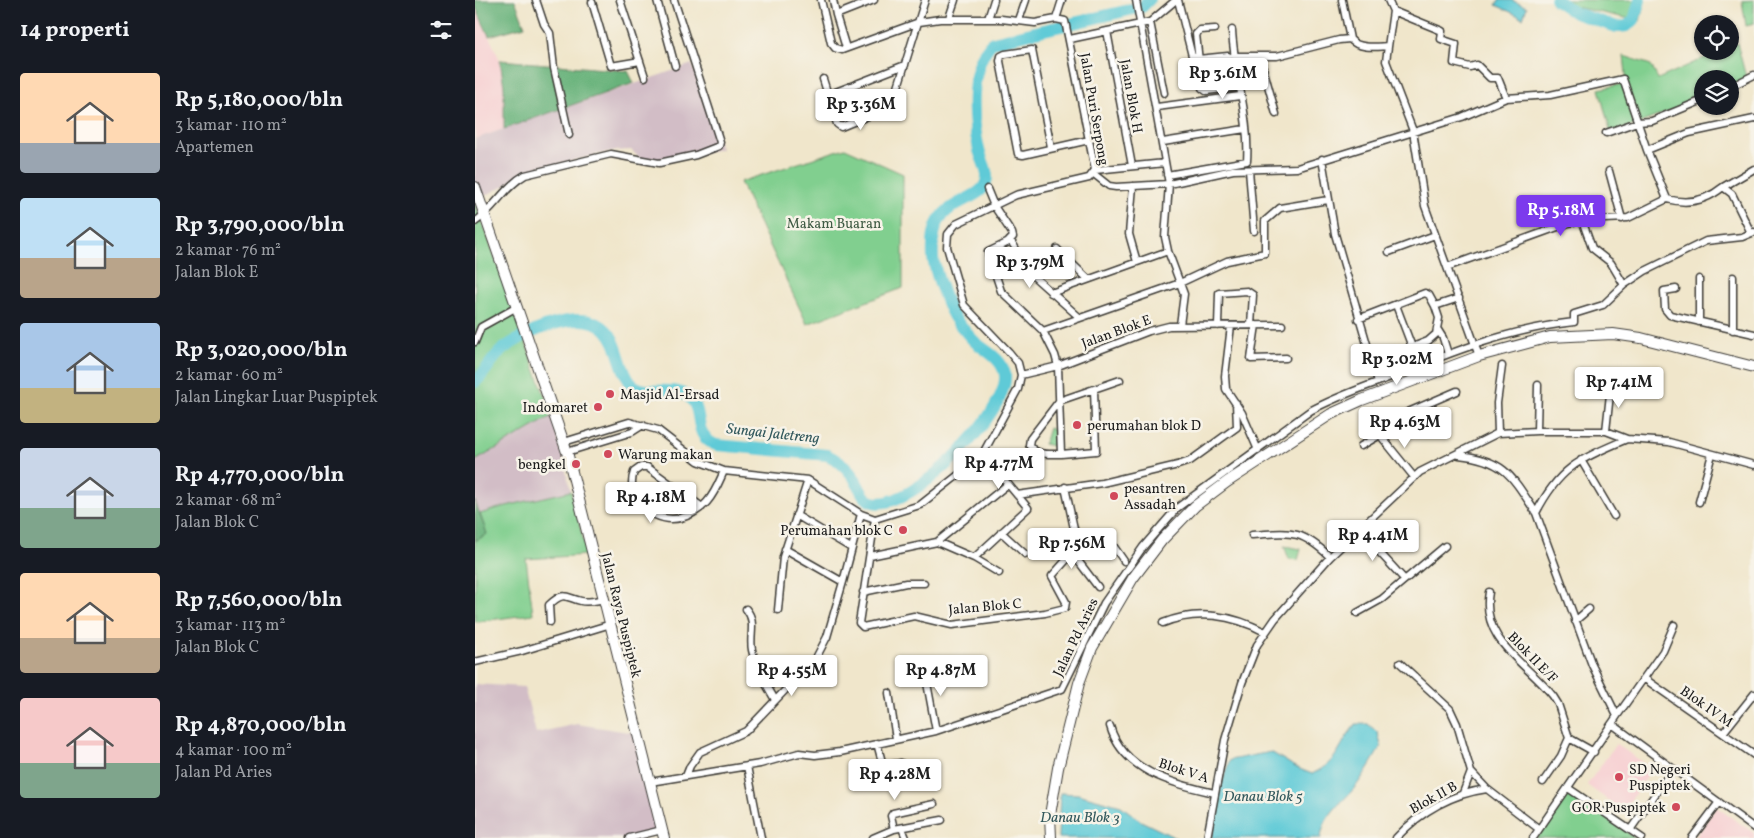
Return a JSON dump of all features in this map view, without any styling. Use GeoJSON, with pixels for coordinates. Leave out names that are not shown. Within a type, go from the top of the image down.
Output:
{"type":"FeatureCollection","features":[{"type":"Feature","properties":{"kind":"main road","name":"Jalan Raya Puspiptek"},"geometry":{"type":"LineString","coordinates":[[475,187],[566,447],[663,834]]}},
{"type":"Feature","properties":{"kind":"main road"},"geometry":{"type":"LineString","coordinates":[[1051,838],[1051,815],[1058,768],[1079,683],[1092,648],[1133,578],[1163,540],[1203,500],[1331,414],[1362,400],[1479,356],[1550,337],[1613,334],[1641,338],[1754,367]]}},
{"type":"Feature","properties":{"kind":"street"},"geometry":{"type":"LineString","coordinates":[[536,0],[544,24],[550,33],[554,68],[569,135]]}},
{"type":"Feature","properties":{"kind":"street"},"geometry":{"type":"LineString","coordinates":[[620,0],[645,76]]}},
{"type":"Feature","properties":{"kind":"street"},"geometry":{"type":"LineString","coordinates":[[657,0],[675,66]]}},
{"type":"Feature","properties":{"kind":"street"},"geometry":{"type":"LineString","coordinates":[[475,222],[485,215],[516,180],[525,175],[611,154],[659,163],[719,146],[720,142],[674,0]]}},
{"type":"Feature","properties":{"kind":"street"},"geometry":{"type":"LineString","coordinates":[[821,0],[831,43],[838,50],[919,22],[949,18],[1019,20],[1038,23],[1056,19],[1065,21],[1070,37]]}},
{"type":"Feature","properties":{"kind":"street"},"geometry":{"type":"LineString","coordinates":[[833,0],[846,48]]}},
{"type":"Feature","properties":{"kind":"street"},"geometry":{"type":"LineString","coordinates":[[836,15],[874,0]]}},
{"type":"Feature","properties":{"kind":"street"},"geometry":{"type":"LineString","coordinates":[[823,79],[837,124],[841,127],[892,106],[925,0]]}},
{"type":"Feature","properties":{"kind":"street"},"geometry":{"type":"LineString","coordinates":[[949,18],[955,0]]}},
{"type":"Feature","properties":{"kind":"street"},"geometry":{"type":"LineString","coordinates":[[988,19],[994,0]]}},
{"type":"Feature","properties":{"kind":"street"},"geometry":{"type":"LineString","coordinates":[[1019,20],[1026,0]]}},
{"type":"Feature","properties":{"kind":"street"},"geometry":{"type":"LineString","coordinates":[[1056,19],[1062,0]]}},
{"type":"Feature","properties":{"kind":"street"},"geometry":{"type":"LineString","coordinates":[[1342,0],[1350,39],[1358,45],[1387,46]]}},
{"type":"Feature","properties":{"kind":"street"},"geometry":{"type":"LineString","coordinates":[[1388,0],[1393,11],[1386,61],[1413,131],[1422,195],[1479,356]]}},
{"type":"Feature","properties":{"kind":"street"},"geometry":{"type":"LineString","coordinates":[[1164,93],[1150,22],[1174,1],[1192,56],[1197,59],[1231,56],[1277,56],[1339,40],[1350,39]]}},
{"type":"Feature","properties":{"kind":"street"},"geometry":{"type":"LineString","coordinates":[[592,2],[611,65],[640,61]]}},
{"type":"Feature","properties":{"kind":"street"},"geometry":{"type":"LineString","coordinates":[[1136,3],[1138,21],[1157,107],[1169,184],[1165,231],[1167,251],[1184,294],[1180,325]]}},
{"type":"Feature","properties":{"kind":"street"},"geometry":{"type":"LineString","coordinates":[[1393,11],[1442,31],[1441,38],[1455,44],[1454,63],[1470,67],[1477,64],[1490,78],[1498,78],[1506,98]]}},
{"type":"Feature","properties":{"kind":"street","name":"Jalan Puri Serpong"},"geometry":{"type":"LineString","coordinates":[[1021,375],[1018,363],[1009,352],[963,305],[946,244],[948,234],[953,226],[1016,195],[1089,178],[1095,172],[1070,37],[1107,31],[1138,21],[1150,22]]}},
{"type":"Feature","properties":{"kind":"street"},"geometry":{"type":"LineString","coordinates":[[1215,29],[1200,30],[1196,33],[1197,59],[1203,90],[1239,88]]}},
{"type":"Feature","properties":{"kind":"street"},"geometry":{"type":"LineString","coordinates":[[1167,175],[1245,162],[1247,159],[1239,88],[1231,56],[1232,30]]}},
{"type":"Feature","properties":{"kind":"street","name":"Jalan Blok H"},"geometry":{"type":"LineString","coordinates":[[1107,31],[1132,166]]}},
{"type":"Feature","properties":{"kind":"street"},"geometry":{"type":"LineString","coordinates":[[1051,147],[1032,50],[1005,54],[1001,57],[1016,151],[1021,155],[1089,140]]}},
{"type":"Feature","properties":{"kind":"street"},"geometry":{"type":"LineString","coordinates":[[1260,57],[1276,114]]}},
{"type":"Feature","properties":{"kind":"street"},"geometry":{"type":"LineString","coordinates":[[828,95],[905,65]]}},
{"type":"Feature","properties":{"kind":"street"},"geometry":{"type":"LineString","coordinates":[[1739,82],[1754,75]]}},
{"type":"Feature","properties":{"kind":"street"},"geometry":{"type":"LineString","coordinates":[[1095,172],[1109,186],[1133,186],[1169,184],[1224,172],[1297,168],[1462,117],[1506,98],[1550,95],[1623,79],[1647,150],[1667,199]]}},
{"type":"Feature","properties":{"kind":"street"},"geometry":{"type":"LineString","coordinates":[[1157,107],[1240,96]]}},
{"type":"Feature","properties":{"kind":"street"},"geometry":{"type":"LineString","coordinates":[[1606,133],[1637,122],[1652,121],[1694,104]]}},
{"type":"Feature","properties":{"kind":"street"},"geometry":{"type":"LineString","coordinates":[[1647,150],[1689,133],[1754,119]]}},
{"type":"Feature","properties":{"kind":"street"},"geometry":{"type":"LineString","coordinates":[[1163,142],[1245,129]]}},
{"type":"Feature","properties":{"kind":"street"},"geometry":{"type":"LineString","coordinates":[[1323,159],[1328,200],[1358,319],[1378,382]]}},
{"type":"Feature","properties":{"kind":"street"},"geometry":{"type":"LineString","coordinates":[[1095,172],[1165,163]]}},
{"type":"Feature","properties":{"kind":"street"},"geometry":{"type":"LineString","coordinates":[[1447,267],[1582,220],[1622,220],[1667,199],[1679,203],[1695,202],[1713,195],[1754,169]]}},
{"type":"Feature","properties":{"kind":"street"},"geometry":{"type":"LineString","coordinates":[[1249,170],[1254,231]]}},
{"type":"Feature","properties":{"kind":"street"},"geometry":{"type":"LineString","coordinates":[[1609,172],[1622,220]]}},
{"type":"Feature","properties":{"kind":"street"},"geometry":{"type":"LineString","coordinates":[[1133,186],[1129,234],[1137,262]]}},
{"type":"Feature","properties":{"kind":"street"},"geometry":{"type":"LineString","coordinates":[[1582,220],[1592,248],[1611,263],[1624,285],[1652,267],[1706,241],[1742,237],[1753,233],[1732,194],[1723,187]]}},
{"type":"Feature","properties":{"kind":"street"},"geometry":{"type":"LineString","coordinates":[[987,189],[994,206],[1012,232],[1013,237],[1009,241],[991,249],[987,255],[1001,290],[1043,331],[1058,366],[1061,454]]}},
{"type":"Feature","properties":{"kind":"street","name":"Jalan Blok E"},"geometry":{"type":"LineString","coordinates":[[1043,331],[1180,283],[1227,261],[1265,252],[1265,222],[1279,208],[1328,200]]}},
{"type":"Feature","properties":{"kind":"street"},"geometry":{"type":"LineString","coordinates":[[1389,252],[1435,235]]}},
{"type":"Feature","properties":{"kind":"street","name":"Jalan Blok E"},"geometry":{"type":"LineString","coordinates":[[1009,241],[1013,242],[1032,275],[1079,317]]}},
{"type":"Feature","properties":{"kind":"street"},"geometry":{"type":"LineString","coordinates":[[1057,249],[1088,279]]}},
{"type":"Feature","properties":{"kind":"street"},"geometry":{"type":"LineString","coordinates":[[1051,293],[1167,251]]}},
{"type":"Feature","properties":{"kind":"street"},"geometry":{"type":"LineString","coordinates":[[1733,277],[1733,330]]}},
{"type":"Feature","properties":{"kind":"street"},"geometry":{"type":"LineString","coordinates":[[1699,279],[1699,322]]}},
{"type":"Feature","properties":{"kind":"street","name":"Jalan Pd Aries"},"geometry":{"type":"LineString","coordinates":[[650,782],[766,763],[799,752],[823,755],[936,731],[966,723],[1002,707],[1064,687],[1091,625],[1143,547],[1177,508],[1311,411],[1334,398],[1475,343],[1546,325],[1575,322],[1574,314],[1603,305],[1624,285]]}},
{"type":"Feature","properties":{"kind":"street"},"geometry":{"type":"LineString","coordinates":[[1676,289],[1664,291],[1667,313],[1754,334]]}},
{"type":"Feature","properties":{"kind":"street"},"geometry":{"type":"LineString","coordinates":[[1218,326],[1219,293],[1247,291],[1253,296],[1254,325],[1251,359],[1286,358]]}},
{"type":"Feature","properties":{"kind":"street"},"geometry":{"type":"LineString","coordinates":[[1358,319],[1425,293],[1429,295],[1435,306],[1439,318],[1438,330],[1443,338],[1448,354]]}},
{"type":"Feature","properties":{"kind":"street"},"geometry":{"type":"LineString","coordinates":[[1435,306],[1459,298]]}},
{"type":"Feature","properties":{"kind":"street"},"geometry":{"type":"LineString","coordinates":[[1395,305],[1409,349],[1428,340],[1438,330]]}},
{"type":"Feature","properties":{"kind":"street"},"geometry":{"type":"LineString","coordinates":[[475,342],[481,327],[518,309]]}},
{"type":"Feature","properties":{"kind":"street","name":"Jalan Blok E"},"geometry":{"type":"LineString","coordinates":[[1021,375],[1058,366],[1149,331],[1180,325],[1282,325]]}},
{"type":"Feature","properties":{"kind":"street"},"geometry":{"type":"LineString","coordinates":[[1231,326],[1225,381],[1228,393],[1236,403],[1258,450]]}},
{"type":"Feature","properties":{"kind":"street"},"geometry":{"type":"LineString","coordinates":[[1498,433],[1497,403],[1502,366]]}},
{"type":"Feature","properties":{"kind":"street"},"geometry":{"type":"LineString","coordinates":[[566,447],[629,422],[643,425],[658,430],[698,461],[724,471],[808,480],[861,514],[875,519],[921,505],[981,457],[1018,389],[1021,375]]}},
{"type":"Feature","properties":{"kind":"street"},"geometry":{"type":"LineString","coordinates":[[1094,390],[1096,451],[1061,454],[1036,452],[1029,445],[1030,439],[1059,401],[1120,380]]}},
{"type":"Feature","properties":{"kind":"street"},"geometry":{"type":"LineString","coordinates":[[1537,431],[1538,385]]}},
{"type":"Feature","properties":{"kind":"street"},"geometry":{"type":"LineString","coordinates":[[1606,431],[1611,386]]}},
{"type":"Feature","properties":{"kind":"street"},"geometry":{"type":"LineString","coordinates":[[1361,446],[1380,435],[1399,416],[1457,391]]}},
{"type":"Feature","properties":{"kind":"street"},"geometry":{"type":"LineString","coordinates":[[1017,495],[1136,477],[1190,461],[1237,427],[1236,403]]}},
{"type":"Feature","properties":{"kind":"street"},"geometry":{"type":"LineString","coordinates":[[566,447],[632,432],[643,425]]}},
{"type":"Feature","properties":{"kind":"street"},"geometry":{"type":"LineString","coordinates":[[1207,838],[1214,793],[1234,708],[1249,664],[1265,632],[1330,557],[1414,477],[1428,467],[1498,433],[1537,431],[1606,431],[1627,439],[1669,442],[1754,465]]}},
{"type":"Feature","properties":{"kind":"street"},"geometry":{"type":"LineString","coordinates":[[1380,435],[1414,477]]}},
{"type":"Feature","properties":{"kind":"street"},"geometry":{"type":"LineString","coordinates":[[1536,513],[1555,482],[1568,468],[1627,439]]}},
{"type":"Feature","properties":{"kind":"street"},"geometry":{"type":"LineString","coordinates":[[1457,454],[1480,457],[1500,466],[1521,490],[1536,513],[1592,665],[1617,716]]}},
{"type":"Feature","properties":{"kind":"street"},"geometry":{"type":"LineString","coordinates":[[1699,502],[1713,454]]}},
{"type":"Feature","properties":{"kind":"street"},"geometry":{"type":"LineString","coordinates":[[974,558],[1028,508],[1008,484],[981,457]]}},
{"type":"Feature","properties":{"kind":"street"},"geometry":{"type":"LineString","coordinates":[[1581,460],[1614,516]]}},
{"type":"Feature","properties":{"kind":"street"},"geometry":{"type":"LineString","coordinates":[[701,507],[647,467],[641,467],[634,472],[632,481],[634,496],[654,514],[663,518],[676,518],[701,507],[714,494],[724,471]]}},
{"type":"Feature","properties":{"kind":"street"},"geometry":{"type":"LineString","coordinates":[[778,610],[785,549],[808,480]]}},
{"type":"Feature","properties":{"kind":"street"},"geometry":{"type":"LineString","coordinates":[[870,556],[937,542],[1008,484]]}},
{"type":"Feature","properties":{"kind":"street"},"geometry":{"type":"LineString","coordinates":[[1065,487],[1078,548]]}},
{"type":"Feature","properties":{"kind":"street"},"geometry":{"type":"LineString","coordinates":[[686,776],[699,752],[712,744],[746,731],[821,652],[827,638],[861,514]]}},
{"type":"Feature","properties":{"kind":"street"},"geometry":{"type":"LineString","coordinates":[[796,515],[851,548]]}},
{"type":"Feature","properties":{"kind":"street","name":"Jalan Blok C"},"geometry":{"type":"LineString","coordinates":[[875,519],[859,623],[865,628],[914,616],[952,624],[1065,608],[1066,602],[1052,576],[1073,554]]}},
{"type":"Feature","properties":{"kind":"street"},"geometry":{"type":"LineString","coordinates":[[1359,530],[1404,579]]}},
{"type":"Feature","properties":{"kind":"street"},"geometry":{"type":"LineString","coordinates":[[1001,532],[1025,554]]}},
{"type":"Feature","properties":{"kind":"street"},"geometry":{"type":"LineString","coordinates":[[1252,535],[1290,532],[1310,540],[1330,557]]}},
{"type":"Feature","properties":{"kind":"street"},"geometry":{"type":"LineString","coordinates":[[1098,587],[1073,554],[1078,548],[1110,541],[1124,561]]}},
{"type":"Feature","properties":{"kind":"street"},"geometry":{"type":"LineString","coordinates":[[937,542],[974,558],[999,573]]}},
{"type":"Feature","properties":{"kind":"street"},"geometry":{"type":"LineString","coordinates":[[1357,612],[1382,598],[1445,546]]}},
{"type":"Feature","properties":{"kind":"street"},"geometry":{"type":"LineString","coordinates":[[785,549],[843,582]]}},
{"type":"Feature","properties":{"kind":"street"},"geometry":{"type":"LineString","coordinates":[[863,592],[906,583],[924,583]]}},
{"type":"Feature","properties":{"kind":"street","name":"Blok II E/F"},"geometry":{"type":"LineString","coordinates":[[1489,592],[1487,602],[1495,634],[1507,651],[1553,696],[1558,704],[1569,738]]}},
{"type":"Feature","properties":{"kind":"street"},"geometry":{"type":"LineString","coordinates":[[550,622],[549,605],[561,597],[572,596],[583,602],[605,599]]}},
{"type":"Feature","properties":{"kind":"street"},"geometry":{"type":"LineString","coordinates":[[746,609],[752,618],[752,650],[762,678],[775,700]]}},
{"type":"Feature","properties":{"kind":"street"},"geometry":{"type":"LineString","coordinates":[[1575,621],[1589,609]]}},
{"type":"Feature","properties":{"kind":"street"},"geometry":{"type":"LineString","coordinates":[[1163,623],[1187,615],[1210,615],[1250,624],[1265,632]]}},
{"type":"Feature","properties":{"kind":"street"},"geometry":{"type":"LineString","coordinates":[[475,662],[541,646],[611,624]]}},
{"type":"Feature","properties":{"kind":"street"},"geometry":{"type":"LineString","coordinates":[[1533,838],[1617,716],[1645,679],[1663,651],[1674,625]]}},
{"type":"Feature","properties":{"kind":"street"},"geometry":{"type":"LineString","coordinates":[[1400,664],[1450,709],[1457,724],[1471,772],[1487,790],[1539,829]]}},
{"type":"Feature","properties":{"kind":"street"},"geometry":{"type":"LineString","coordinates":[[924,667],[936,731]]}},
{"type":"Feature","properties":{"kind":"street","name":"Blok IV M"},"geometry":{"type":"LineString","coordinates":[[1645,679],[1754,755]]}},
{"type":"Feature","properties":{"kind":"street"},"geometry":{"type":"LineString","coordinates":[[889,693],[896,739]]}},
{"type":"Feature","properties":{"kind":"street"},"geometry":{"type":"LineString","coordinates":[[1723,733],[1754,694]]}},
{"type":"Feature","properties":{"kind":"street"},"geometry":{"type":"LineString","coordinates":[[1612,724],[1754,828]]}},
{"type":"Feature","properties":{"kind":"street","name":"Blok V A"},"geometry":{"type":"LineString","coordinates":[[1110,726],[1116,742],[1143,769],[1162,779],[1214,793]]}},
{"type":"Feature","properties":{"kind":"street"},"geometry":{"type":"LineString","coordinates":[[1543,782],[1561,756],[1569,738],[1594,752]]}},
{"type":"Feature","properties":{"kind":"street"},"geometry":{"type":"LineString","coordinates":[[877,744],[883,766],[901,763]]}},
{"type":"Feature","properties":{"kind":"street"},"geometry":{"type":"LineString","coordinates":[[747,766],[761,838]]}},
{"type":"Feature","properties":{"kind":"street"},"geometry":{"type":"LineString","coordinates":[[1630,830],[1673,769]]}},
{"type":"Feature","properties":{"kind":"street"},"geometry":{"type":"LineString","coordinates":[[1463,793],[1471,772]]}},
{"type":"Feature","properties":{"kind":"street"},"geometry":{"type":"LineString","coordinates":[[1569,788],[1641,838]]}},
{"type":"Feature","properties":{"kind":"street","name":"Blok II B"},"geometry":{"type":"LineString","coordinates":[[1396,838],[1421,815],[1463,793],[1487,790]]}},
{"type":"Feature","properties":{"kind":"street"},"geometry":{"type":"LineString","coordinates":[[1692,838],[1719,802]]}},
{"type":"Feature","properties":{"kind":"street"},"geometry":{"type":"LineString","coordinates":[[894,829],[891,816],[893,813],[934,804]]}},
{"type":"Feature","properties":{"kind":"street"},"geometry":{"type":"LineString","coordinates":[[873,838],[894,829],[942,820]]}},
{"type":"Feature","properties":{"kind":"street"},"geometry":{"type":"LineString","coordinates":[[902,828],[906,838]]}},
{"type":"Feature","properties":{"kind":"street"},"geometry":{"type":"LineString","coordinates":[[629,838],[663,834]]}},
{"type":"Feature","properties":{"kind":"shaded area"},"geometry":{"type":"Polygon","coordinates":[[[475,6],[500,60],[504,87],[504,129],[475,139],[475,6]]]}},
{"type":"Feature","properties":{"kind":"shaded area"},"geometry":{"type":"Polygon","coordinates":[[[692,64],[721,149],[645,163],[631,150],[612,151],[534,170],[475,201],[475,139],[692,64]]]}},
{"type":"Feature","properties":{"kind":"shaded area"},"geometry":{"type":"Polygon","coordinates":[[[552,416],[571,491],[480,514],[475,501],[475,461],[552,416]]]}},
{"type":"Feature","properties":{"kind":"shaded area"},"geometry":{"type":"Polygon","coordinates":[[[475,684],[524,687],[536,733],[577,724],[635,733],[661,833],[639,838],[475,838],[475,684]]]}},
{"type":"Feature","properties":{"kind":"shaded area","name":"SD Negeri Puspiptek"},"geometry":{"type":"Polygon","coordinates":[[[1616,744],[1652,769],[1623,811],[1587,785],[1616,744]]]}},
{"type":"Feature","properties":{"kind":"shaded area"},"geometry":{"type":"Polygon","coordinates":[[[1716,807],[1754,833],[1754,838],[1695,838],[1716,807]]]}},
{"type":"Feature","properties":{"kind":"green space"},"geometry":{"type":"Polygon","coordinates":[[[475,0],[515,0],[525,26],[489,36],[475,6],[475,0]]]}},
{"type":"Feature","properties":{"kind":"green space"},"geometry":{"type":"Polygon","coordinates":[[[1559,0],[1645,0],[1640,21],[1566,5],[1559,0]]]}},
{"type":"Feature","properties":{"kind":"green space"},"geometry":{"type":"Polygon","coordinates":[[[1754,0],[1754,24],[1746,26],[1742,1],[1754,0]]]}},
{"type":"Feature","properties":{"kind":"green space"},"geometry":{"type":"Polygon","coordinates":[[[1739,51],[1747,81],[1739,84],[1739,70],[1694,70],[1694,102],[1611,134],[1599,89],[1627,83],[1624,56],[1651,65],[1658,79],[1700,60],[1739,60],[1739,51]]]}},
{"type":"Feature","properties":{"kind":"green space"},"geometry":{"type":"Polygon","coordinates":[[[500,60],[628,71],[634,83],[504,129],[504,87],[500,60]]]}},
{"type":"Feature","properties":{"kind":"green space","name":"Makam Buaran"},"geometry":{"type":"Polygon","coordinates":[[[845,148],[903,174],[903,288],[807,324],[740,182],[845,148]]]}},
{"type":"Feature","properties":{"kind":"green space"},"geometry":{"type":"Polygon","coordinates":[[[475,202],[552,416],[475,461],[475,202]]]}},
{"type":"Feature","properties":{"kind":"green space"},"geometry":{"type":"Polygon","coordinates":[[[1049,428],[1055,430],[1053,446],[1044,444],[1049,428]]]}},
{"type":"Feature","properties":{"kind":"green space"},"geometry":{"type":"Polygon","coordinates":[[[571,491],[587,555],[526,559],[533,614],[475,622],[475,541],[487,534],[480,514],[571,491]]]}},
{"type":"Feature","properties":{"kind":"green space"},"geometry":{"type":"Polygon","coordinates":[[[475,501],[487,534],[475,541],[475,501]]]}},
{"type":"Feature","properties":{"kind":"green space"},"geometry":{"type":"Polygon","coordinates":[[[1284,546],[1301,549],[1298,560],[1289,559],[1284,546]]]}},
{"type":"Feature","properties":{"kind":"green space"},"geometry":{"type":"Polygon","coordinates":[[[1570,791],[1635,838],[1536,838],[1570,791]]]}},
{"type":"Feature","properties":{"kind":"water"},"geometry":{"type":"Polygon","coordinates":[[[1499,0],[1511,0],[1527,7],[1523,18],[1496,5],[1499,0]]]}},
{"type":"Feature","properties":{"kind":"water","name":"Danau Blok 5"},"geometry":{"type":"Polygon","coordinates":[[[1356,724],[1368,724],[1378,733],[1381,746],[1354,789],[1330,814],[1321,838],[1212,838],[1219,791],[1230,760],[1271,752],[1297,768],[1312,774],[1334,758],[1356,724]]]}},
{"type":"Feature","properties":{"kind":"water","name":"Danau Blok 3"},"geometry":{"type":"Polygon","coordinates":[[[1060,793],[1078,794],[1121,806],[1141,821],[1176,838],[1058,838],[1060,793]]]}},
{"type":"Feature","properties":{"kind":"waterway","name":"Sungai Jaletreng"},"geometry":{"type":"LineString","coordinates":[[475,382],[502,350],[524,336],[553,324],[568,321],[583,320],[596,323],[610,335],[626,376],[636,387],[643,390],[676,392],[690,398],[697,410],[703,436],[708,441],[716,445],[827,455],[847,469],[863,495],[873,502],[890,501],[911,492],[933,476],[975,434],[992,412],[1002,391],[1005,375],[1000,363],[973,340],[956,320],[946,301],[933,261],[933,244],[936,228],[942,216],[951,208],[979,192],[985,185],[987,175],[979,150],[974,108],[974,93],[979,64],[993,42],[1142,7],[1149,0]]}},
{"type":"Feature","properties":{"kind":"waterway","name":"Sungai Jaletreng"},"geometry":{"type":"LineString","coordinates":[[1556,0],[1575,13],[1617,27],[1627,26],[1634,20],[1640,0]]}},
{"type":"Feature","properties":{"kind":"place","name":"Masjid Al-Ersad"},"geometry":{"type":"Point","coordinates":[610,394]}},
{"type":"Feature","properties":{"kind":"place","name":"Indomaret"},"geometry":{"type":"Point","coordinates":[598,407]}},
{"type":"Feature","properties":{"kind":"place","name":"perumahan blok D"},"geometry":{"type":"Point","coordinates":[1077,425]}},
{"type":"Feature","properties":{"kind":"place","name":"Warung makan"},"geometry":{"type":"Point","coordinates":[608,454]}},
{"type":"Feature","properties":{"kind":"place","name":"bengkel"},"geometry":{"type":"Point","coordinates":[576,464]}},
{"type":"Feature","properties":{"kind":"place","name":"pesantren Assadah"},"geometry":{"type":"Point","coordinates":[1114,496]}},
{"type":"Feature","properties":{"kind":"place","name":"Perumahan blok C"},"geometry":{"type":"Point","coordinates":[903,530]}},
{"type":"Feature","properties":{"kind":"place","name":"SD Negeri Puspiptek"},"geometry":{"type":"Point","coordinates":[1619,777]}},
{"type":"Feature","properties":{"kind":"place","name":"GOR Puspiptek"},"geometry":{"type":"Point","coordinates":[1676,807]}}]}
